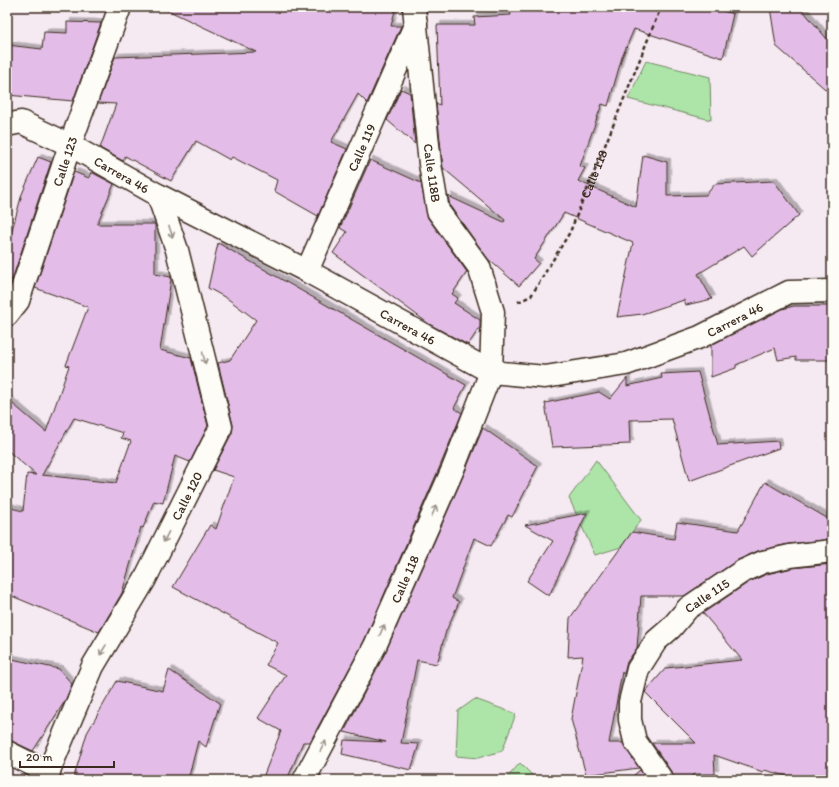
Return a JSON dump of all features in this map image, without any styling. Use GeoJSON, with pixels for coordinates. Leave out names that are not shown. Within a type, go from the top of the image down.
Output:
{"type":"FeatureCollection","features":[{"type":"Feature","properties":{"kind":"street","name":"Calle 123"},"geometry":{"type":"LineString","coordinates":[[7,315],[18,301],[70,145],[120,7]]}},
{"type":"Feature","properties":{"kind":"street","name":"Calle 118B"},"geometry":{"type":"LineString","coordinates":[[415,15],[430,164],[438,211],[479,267],[493,312],[491,372]]}},
{"type":"Feature","properties":{"kind":"street","name":"Calle 119"},"geometry":{"type":"LineString","coordinates":[[307,271],[415,15]]}},
{"type":"Feature","properties":{"kind":"street","name":"Carrera 46"},"geometry":{"type":"LineString","coordinates":[[7,125],[21,122],[70,145],[158,195],[307,271],[491,372],[545,377],[626,364],[700,337],[789,292],[832,291]]}},
{"type":"Feature","properties":{"kind":"street","name":"Calle 120"},"geometry":{"type":"LineString","coordinates":[[47,777],[93,666],[145,579],[221,427],[177,250],[158,195]]}},
{"type":"Feature","properties":{"kind":"street","name":"Calle 118"},"geometry":{"type":"LineString","coordinates":[[304,780],[375,646],[452,469],[491,372]]}},
{"type":"Feature","properties":{"kind":"street","name":"Calle 115"},"geometry":{"type":"LineString","coordinates":[[662,780],[635,741],[630,720],[630,702],[638,669],[656,641],[671,628],[688,608],[743,571],[763,562],[790,556],[832,551]]}},
{"type":"Feature","properties":{"kind":"street"},"geometry":{"type":"LineString","coordinates":[[7,752],[47,777]]}},
{"type":"Feature","properties":{"kind":"path","name":"Calle 118"},"geometry":{"type":"LineString","coordinates":[[493,312],[531,296],[570,232],[661,7]]}},
{"type":"Feature","properties":{"kind":"green space"},"geometry":{"type":"Polygon","coordinates":[[[646,61],[710,77],[711,120],[628,99],[646,61]]]}},
{"type":"Feature","properties":{"kind":"green space"},"geometry":{"type":"Polygon","coordinates":[[[596,460],[641,520],[621,547],[595,555],[569,498],[596,460]]]}},
{"type":"Feature","properties":{"kind":"green space"},"geometry":{"type":"Polygon","coordinates":[[[475,699],[516,714],[502,751],[478,758],[456,756],[458,711],[475,699]]]}},
{"type":"Feature","properties":{"kind":"green space"},"geometry":{"type":"Polygon","coordinates":[[[520,763],[537,780],[505,780],[520,763]]]}},
{"type":"Feature","properties":{"kind":"building"},"geometry":{"type":"Polygon","coordinates":[[[161,7],[396,7],[391,26],[401,26],[367,103],[358,94],[331,142],[347,149],[318,216],[274,191],[277,180],[232,157],[230,160],[196,141],[171,181],[125,156],[123,161],[100,148],[116,104],[98,103],[115,57],[256,52],[161,7]]]}},
{"type":"Feature","properties":{"kind":"building"},"geometry":{"type":"Polygon","coordinates":[[[543,7],[710,7],[733,14],[723,58],[634,29],[622,57],[608,106],[602,104],[580,166],[585,168],[578,181],[636,207],[643,155],[667,162],[667,196],[706,195],[715,184],[774,181],[799,215],[752,256],[744,246],[698,274],[712,299],[686,305],[684,300],[642,314],[617,317],[633,243],[564,213],[534,259],[539,263],[519,286],[488,259],[450,206],[448,196],[504,222],[505,220],[443,168],[436,103],[440,105],[437,25],[475,25],[474,17],[511,15],[510,11],[543,9],[543,7]]]}},
{"type":"Feature","properties":{"kind":"building"},"geometry":{"type":"Polygon","coordinates":[[[770,7],[800,7],[832,45],[832,95],[776,46],[770,7]]]}},
{"type":"Feature","properties":{"kind":"building"},"geometry":{"type":"Polygon","coordinates":[[[67,22],[101,23],[73,101],[7,95],[7,45],[42,49],[44,32],[67,33],[67,22]]]}},
{"type":"Feature","properties":{"kind":"building"},"geometry":{"type":"Polygon","coordinates":[[[401,89],[410,93],[415,144],[387,120],[401,89]]]}},
{"type":"Feature","properties":{"kind":"building"},"geometry":{"type":"Polygon","coordinates":[[[38,157],[51,162],[12,280],[7,278],[7,248],[22,194],[38,157]]]}},
{"type":"Feature","properties":{"kind":"building"},"geometry":{"type":"Polygon","coordinates":[[[370,160],[421,183],[428,218],[467,272],[452,294],[458,298],[454,303],[480,320],[480,327],[468,345],[429,324],[333,253],[347,232],[340,228],[370,160]]]}},
{"type":"Feature","properties":{"kind":"building"},"geometry":{"type":"Polygon","coordinates":[[[74,172],[89,178],[91,172],[114,184],[97,224],[155,224],[155,274],[171,277],[160,350],[191,358],[208,426],[190,462],[175,456],[163,503],[154,501],[143,528],[141,527],[122,593],[99,632],[7,594],[7,507],[23,511],[27,474],[36,475],[7,450],[7,399],[46,432],[69,366],[66,365],[88,307],[35,288],[74,172]],[[74,418],[42,475],[116,483],[131,441],[121,438],[123,433],[74,418]]]}},
{"type":"Feature","properties":{"kind":"building"},"geometry":{"type":"Polygon","coordinates":[[[218,243],[466,385],[454,408],[462,413],[364,641],[310,742],[303,742],[287,780],[262,780],[281,731],[258,718],[286,675],[266,665],[278,643],[173,587],[210,525],[216,529],[234,477],[213,470],[232,433],[233,425],[218,363],[230,360],[256,320],[228,299],[208,288],[218,243]]]}},
{"type":"Feature","properties":{"kind":"building"},"geometry":{"type":"Polygon","coordinates":[[[794,306],[832,306],[832,360],[796,360],[796,357],[778,360],[775,348],[736,365],[736,368],[711,377],[711,345],[782,309],[794,306]]]}},
{"type":"Feature","properties":{"kind":"building"},"geometry":{"type":"Polygon","coordinates":[[[698,372],[718,445],[778,441],[779,448],[689,481],[672,419],[629,420],[630,444],[552,447],[545,403],[599,392],[610,399],[627,378],[627,386],[662,378],[661,374],[698,372]]]}},
{"type":"Feature","properties":{"kind":"building"},"geometry":{"type":"Polygon","coordinates":[[[483,428],[538,466],[512,517],[508,515],[491,546],[474,538],[452,598],[459,602],[446,631],[437,664],[417,660],[401,743],[419,744],[411,770],[342,754],[344,740],[386,742],[344,732],[386,651],[483,428]]]}},
{"type":"Feature","properties":{"kind":"building"},"geometry":{"type":"Polygon","coordinates":[[[765,482],[832,521],[832,539],[788,544],[758,551],[736,561],[684,596],[641,596],[637,648],[627,662],[624,674],[622,672],[609,743],[623,743],[639,768],[586,775],[571,719],[583,656],[568,657],[570,618],[632,532],[674,539],[677,522],[738,531],[765,482]]]}},
{"type":"Feature","properties":{"kind":"building"},"geometry":{"type":"Polygon","coordinates":[[[587,513],[549,596],[527,581],[553,541],[525,525],[587,513]]]}},
{"type":"Feature","properties":{"kind":"building"},"geometry":{"type":"Polygon","coordinates":[[[832,564],[832,780],[803,780],[764,770],[763,772],[714,755],[715,774],[695,774],[686,780],[674,780],[672,773],[652,743],[696,743],[645,692],[666,668],[742,660],[703,613],[749,582],[767,574],[792,568],[832,564]]]}},
{"type":"Feature","properties":{"kind":"building"},"geometry":{"type":"Polygon","coordinates":[[[7,658],[59,669],[72,684],[65,701],[33,751],[7,739],[7,658]]]}},
{"type":"Feature","properties":{"kind":"building"},"geometry":{"type":"Polygon","coordinates":[[[169,670],[220,703],[206,747],[198,741],[188,780],[73,780],[87,733],[117,681],[163,691],[169,670]]]}},
{"type":"Feature","properties":{"kind":"building"},"geometry":{"type":"Polygon","coordinates":[[[640,770],[647,780],[629,780],[640,770]]]}}]}
